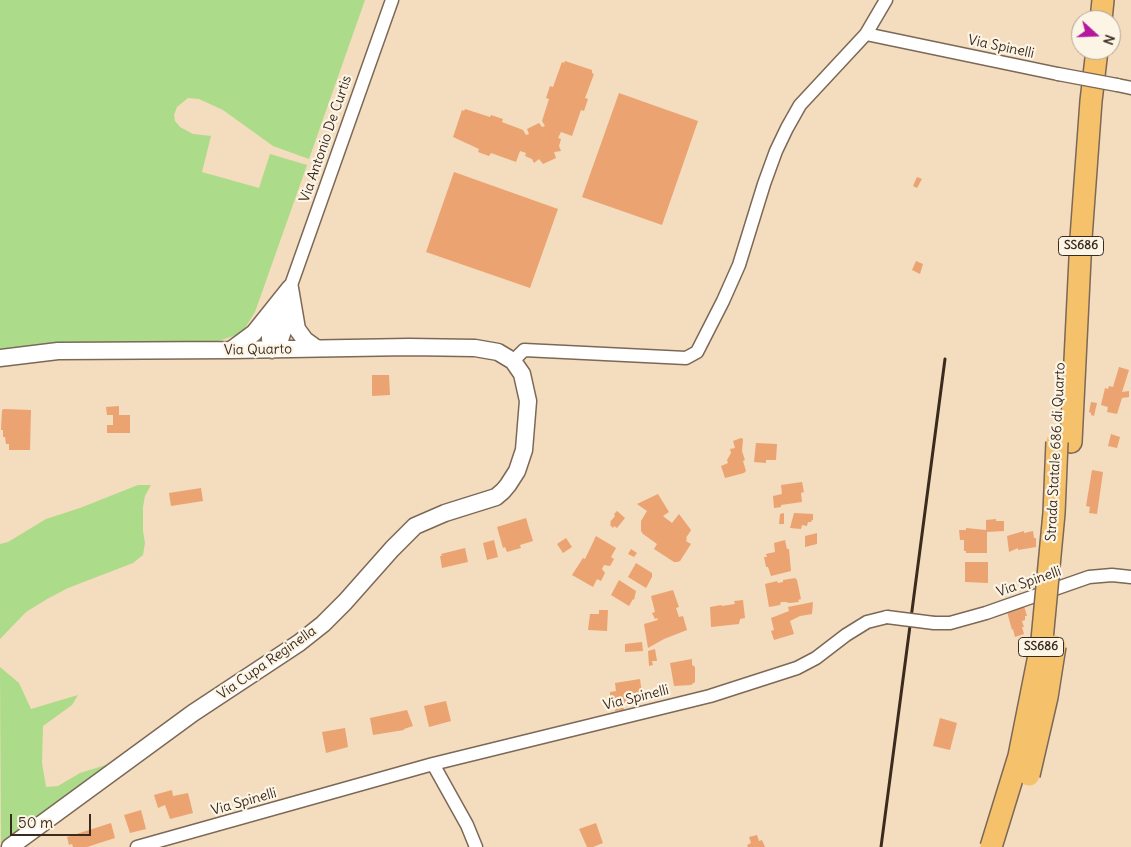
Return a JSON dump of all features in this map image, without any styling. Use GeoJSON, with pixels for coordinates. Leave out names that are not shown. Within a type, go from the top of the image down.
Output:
{"type":"FeatureCollection","features":[{"type":"Feature","properties":{"kind":"highway","name":"Strada Statale 686 di Quarto"},"geometry":{"type":"LineString","coordinates":[[1006,847],[1030,772],[1047,697],[1052,671],[1066,547],[1064,442],[1072,178],[1083,60]]}},
{"type":"Feature","properties":{"kind":"highway","name":"Strada Statale 686 di Quarto"},"geometry":{"type":"LineString","coordinates":[[991,847],[1019,756],[1042,640],[1054,513],[1064,442],[1096,60]]}},
{"type":"Feature","properties":{"kind":"street","name":"Via Antonio De Curtis"},"geometry":{"type":"LineString","coordinates":[[287,297],[392,0]]}},
{"type":"Feature","properties":{"kind":"street"},"geometry":{"type":"LineString","coordinates":[[513,361],[524,350],[686,358],[694,354],[700,348],[739,264],[776,150],[787,128],[800,105],[866,34],[886,0]]}},
{"type":"Feature","properties":{"kind":"street","name":"Via Spinelli"},"geometry":{"type":"LineString","coordinates":[[866,34],[1131,88]]}},
{"type":"Feature","properties":{"kind":"street"},"geometry":{"type":"LineString","coordinates":[[287,297],[297,328],[305,340],[316,348]]}},
{"type":"Feature","properties":{"kind":"street"},"geometry":{"type":"LineString","coordinates":[[272,350],[270,326],[287,297]]}},
{"type":"Feature","properties":{"kind":"street"},"geometry":{"type":"LineString","coordinates":[[231,350],[254,333],[287,297]]}},
{"type":"Feature","properties":{"kind":"street","name":"Via Quarto"},"geometry":{"type":"LineString","coordinates":[[0,358],[58,351],[475,348],[498,352],[513,361]]}},
{"type":"Feature","properties":{"kind":"street","name":"Via Cupa Reginella"},"geometry":{"type":"LineString","coordinates":[[10,847],[193,713],[298,643],[323,624],[392,549],[416,526],[445,513],[496,497],[508,486],[517,471],[524,450],[528,413],[525,381],[513,361]]}},
{"type":"Feature","properties":{"kind":"street","name":"Via Spinelli"},"geometry":{"type":"LineString","coordinates":[[137,847],[433,764],[710,696],[797,668],[816,658],[867,622],[887,618],[950,623],[986,614],[1089,577],[1112,575],[1131,577]]}},
{"type":"Feature","properties":{"kind":"street"},"geometry":{"type":"LineString","coordinates":[[433,764],[467,825],[476,847]]}},
{"type":"Feature","properties":{"kind":"green space"},"geometry":{"type":"Polygon","coordinates":[[[0,0],[365,0],[309,159],[273,146],[223,110],[199,99],[188,98],[177,107],[174,115],[175,121],[180,127],[193,134],[211,136],[202,172],[259,188],[270,154],[307,165],[255,312],[245,328],[236,335],[216,342],[213,345],[53,343],[0,351],[0,0]]]}},
{"type":"Feature","properties":{"kind":"green space"},"geometry":{"type":"Polygon","coordinates":[[[138,485],[151,485],[145,496],[143,507],[145,543],[143,555],[133,563],[68,588],[47,599],[26,612],[0,639],[0,544],[8,542],[46,519],[138,485]]]}},
{"type":"Feature","properties":{"kind":"green space"},"geometry":{"type":"Polygon","coordinates":[[[0,667],[19,683],[31,709],[78,695],[72,705],[43,726],[42,763],[46,787],[58,786],[80,773],[112,763],[41,819],[1,847],[0,667]]]}},
{"type":"Feature","properties":{"kind":"building"},"geometry":{"type":"Polygon","coordinates":[[[565,61],[592,70],[594,74],[585,98],[588,99],[584,111],[581,110],[572,136],[561,132],[558,138],[561,139],[559,146],[561,151],[554,152],[556,158],[543,164],[539,159],[534,163],[532,159],[525,156],[526,153],[520,151],[516,162],[491,153],[489,156],[478,152],[479,149],[453,137],[462,110],[464,111],[465,109],[503,119],[502,122],[523,130],[526,135],[529,134],[527,129],[539,123],[542,127],[545,126],[542,121],[549,99],[546,98],[550,86],[553,87],[562,62],[564,63],[565,61]]]}},
{"type":"Feature","properties":{"kind":"building"},"geometry":{"type":"Polygon","coordinates":[[[619,93],[698,121],[662,225],[582,197],[619,93]]]}},
{"type":"Feature","properties":{"kind":"building"},"geometry":{"type":"Polygon","coordinates":[[[454,172],[558,209],[530,288],[426,252],[454,172]]]}},
{"type":"Feature","properties":{"kind":"building"},"geometry":{"type":"Polygon","coordinates":[[[917,177],[922,179],[917,188],[913,186],[917,177]]]}},
{"type":"Feature","properties":{"kind":"building"},"geometry":{"type":"Polygon","coordinates":[[[916,261],[923,264],[920,274],[912,270],[916,261]]]}},
{"type":"Feature","properties":{"kind":"building"},"geometry":{"type":"Polygon","coordinates":[[[1119,367],[1129,370],[1122,392],[1129,391],[1129,397],[1122,398],[1117,414],[1107,412],[1108,407],[1101,405],[1105,388],[1113,387],[1119,367]]]}},
{"type":"Feature","properties":{"kind":"building"},"geometry":{"type":"Polygon","coordinates":[[[372,375],[389,375],[390,395],[372,396],[372,375]]]}},
{"type":"Feature","properties":{"kind":"building"},"geometry":{"type":"Polygon","coordinates":[[[1091,402],[1097,403],[1094,416],[1089,412],[1091,402]]]}},
{"type":"Feature","properties":{"kind":"building"},"geometry":{"type":"Polygon","coordinates":[[[119,406],[119,415],[130,415],[130,433],[107,433],[107,425],[113,425],[113,415],[107,415],[106,407],[119,406]]]}},
{"type":"Feature","properties":{"kind":"building"},"geometry":{"type":"Polygon","coordinates":[[[2,410],[31,410],[30,450],[9,450],[9,444],[6,444],[3,430],[1,430],[2,410]]]}},
{"type":"Feature","properties":{"kind":"building"},"geometry":{"type":"Polygon","coordinates":[[[1111,434],[1120,437],[1117,448],[1108,446],[1111,434]]]}},
{"type":"Feature","properties":{"kind":"building"},"geometry":{"type":"Polygon","coordinates":[[[743,439],[742,451],[746,471],[725,478],[721,466],[728,463],[727,460],[731,453],[730,449],[735,448],[733,441],[743,439]]]}},
{"type":"Feature","properties":{"kind":"building"},"geometry":{"type":"Polygon","coordinates":[[[756,443],[777,444],[776,460],[766,460],[766,463],[754,462],[756,443]]]}},
{"type":"Feature","properties":{"kind":"building"},"geometry":{"type":"Polygon","coordinates":[[[1092,470],[1103,472],[1097,514],[1089,513],[1090,507],[1086,506],[1092,470]]]}},
{"type":"Feature","properties":{"kind":"building"},"geometry":{"type":"Polygon","coordinates":[[[802,482],[804,492],[801,493],[802,502],[774,508],[773,496],[782,494],[781,485],[802,482]]]}},
{"type":"Feature","properties":{"kind":"building"},"geometry":{"type":"Polygon","coordinates":[[[201,488],[203,501],[171,506],[169,493],[201,488]]]}},
{"type":"Feature","properties":{"kind":"building"},"geometry":{"type":"Polygon","coordinates":[[[658,494],[669,512],[663,516],[672,523],[679,514],[691,530],[686,541],[691,544],[680,561],[677,562],[654,549],[657,544],[641,531],[641,521],[647,511],[637,504],[658,494]]]}},
{"type":"Feature","properties":{"kind":"building"},"geometry":{"type":"Polygon","coordinates":[[[617,511],[625,518],[617,528],[614,526],[613,528],[610,522],[617,511]]]}},
{"type":"Feature","properties":{"kind":"building"},"geometry":{"type":"Polygon","coordinates":[[[784,513],[784,524],[779,524],[780,514],[784,513]]]}},
{"type":"Feature","properties":{"kind":"building"},"geometry":{"type":"Polygon","coordinates":[[[794,513],[813,514],[813,520],[808,522],[807,526],[802,525],[801,529],[790,528],[794,513]]]}},
{"type":"Feature","properties":{"kind":"building"},"geometry":{"type":"Polygon","coordinates":[[[526,518],[533,541],[520,545],[521,548],[507,552],[505,547],[503,548],[497,527],[526,518]]]}},
{"type":"Feature","properties":{"kind":"building"},"geometry":{"type":"Polygon","coordinates":[[[996,519],[996,521],[1004,521],[1004,531],[987,532],[987,553],[966,553],[964,551],[964,540],[960,540],[959,530],[966,530],[966,528],[986,530],[986,520],[996,519]]]}},
{"type":"Feature","properties":{"kind":"building"},"geometry":{"type":"Polygon","coordinates":[[[1024,531],[1024,533],[1033,531],[1034,538],[1036,538],[1036,547],[1018,550],[1018,548],[1009,552],[1007,536],[1024,531]]]}},
{"type":"Feature","properties":{"kind":"building"},"geometry":{"type":"Polygon","coordinates":[[[817,533],[817,544],[805,547],[805,536],[817,533]]]}},
{"type":"Feature","properties":{"kind":"building"},"geometry":{"type":"Polygon","coordinates":[[[596,536],[616,548],[611,557],[614,559],[610,566],[604,565],[602,569],[605,573],[601,581],[597,579],[593,587],[572,575],[583,558],[585,559],[596,536]]]}},
{"type":"Feature","properties":{"kind":"building"},"geometry":{"type":"Polygon","coordinates":[[[566,538],[572,547],[563,553],[557,544],[566,538]]]}},
{"type":"Feature","properties":{"kind":"building"},"geometry":{"type":"Polygon","coordinates":[[[494,540],[498,557],[487,560],[483,543],[494,540]]]}},
{"type":"Feature","properties":{"kind":"building"},"geometry":{"type":"Polygon","coordinates":[[[785,540],[787,549],[789,549],[791,571],[771,576],[768,567],[766,567],[764,557],[767,557],[766,554],[775,552],[774,543],[785,540]]]}},
{"type":"Feature","properties":{"kind":"building"},"geometry":{"type":"Polygon","coordinates":[[[465,548],[468,562],[442,568],[441,554],[465,548]]]}},
{"type":"Feature","properties":{"kind":"building"},"geometry":{"type":"Polygon","coordinates":[[[631,549],[637,553],[634,557],[628,554],[631,549]]]}},
{"type":"Feature","properties":{"kind":"building"},"geometry":{"type":"Polygon","coordinates":[[[965,562],[988,562],[988,583],[965,582],[965,562]]]}},
{"type":"Feature","properties":{"kind":"building"},"geometry":{"type":"Polygon","coordinates":[[[636,563],[652,573],[646,588],[628,577],[636,563]]]}},
{"type":"Feature","properties":{"kind":"building"},"geometry":{"type":"Polygon","coordinates":[[[795,578],[801,599],[798,600],[799,602],[781,602],[780,605],[769,607],[765,584],[777,581],[778,583],[783,582],[783,580],[795,578]]]}},
{"type":"Feature","properties":{"kind":"building"},"geometry":{"type":"Polygon","coordinates":[[[619,580],[636,591],[634,600],[629,606],[611,595],[619,580]]]}},
{"type":"Feature","properties":{"kind":"building"},"geometry":{"type":"Polygon","coordinates":[[[673,590],[679,607],[676,608],[679,617],[683,616],[687,630],[648,648],[644,624],[658,620],[657,618],[655,619],[652,613],[655,612],[651,596],[673,590]]]}},
{"type":"Feature","properties":{"kind":"building"},"geometry":{"type":"Polygon","coordinates":[[[743,600],[745,618],[740,619],[739,624],[711,627],[710,607],[735,604],[734,601],[743,600]]]}},
{"type":"Feature","properties":{"kind":"building"},"geometry":{"type":"Polygon","coordinates":[[[813,602],[812,614],[800,616],[790,621],[794,634],[774,640],[771,631],[774,630],[771,618],[789,611],[788,607],[813,602]]]}},
{"type":"Feature","properties":{"kind":"building"},"geometry":{"type":"Polygon","coordinates":[[[1024,606],[1027,616],[1022,621],[1024,634],[1015,637],[1006,608],[1024,606]]]}},
{"type":"Feature","properties":{"kind":"building"},"geometry":{"type":"Polygon","coordinates":[[[599,610],[608,610],[607,631],[588,630],[590,614],[599,614],[599,610]]]}},
{"type":"Feature","properties":{"kind":"building"},"geometry":{"type":"Polygon","coordinates":[[[642,642],[643,651],[625,652],[625,644],[642,642]]]}},
{"type":"Feature","properties":{"kind":"building"},"geometry":{"type":"Polygon","coordinates":[[[655,649],[657,661],[652,661],[653,665],[649,666],[648,651],[655,649]]]}},
{"type":"Feature","properties":{"kind":"building"},"geometry":{"type":"Polygon","coordinates":[[[692,659],[692,665],[695,667],[695,682],[691,685],[674,686],[670,663],[692,659]]]}},
{"type":"Feature","properties":{"kind":"building"},"geometry":{"type":"Polygon","coordinates":[[[640,679],[643,701],[623,704],[624,710],[615,711],[613,697],[610,697],[610,692],[616,691],[615,683],[640,679]]]}},
{"type":"Feature","properties":{"kind":"building"},"geometry":{"type":"Polygon","coordinates":[[[446,701],[451,721],[429,727],[424,706],[446,701]]]}},
{"type":"Feature","properties":{"kind":"building"},"geometry":{"type":"Polygon","coordinates":[[[407,710],[413,726],[404,730],[373,735],[370,718],[407,710]]]}},
{"type":"Feature","properties":{"kind":"building"},"geometry":{"type":"Polygon","coordinates":[[[940,718],[957,723],[950,750],[933,746],[940,718]]]}},
{"type":"Feature","properties":{"kind":"building"},"geometry":{"type":"Polygon","coordinates":[[[345,728],[348,747],[326,753],[322,732],[345,728]]]}},
{"type":"Feature","properties":{"kind":"building"},"geometry":{"type":"Polygon","coordinates":[[[172,790],[173,796],[188,793],[193,813],[170,819],[165,805],[158,808],[154,795],[172,790]]]}},
{"type":"Feature","properties":{"kind":"building"},"geometry":{"type":"Polygon","coordinates":[[[141,810],[146,829],[130,833],[124,815],[141,810]]]}},
{"type":"Feature","properties":{"kind":"building"},"geometry":{"type":"Polygon","coordinates":[[[111,823],[115,838],[87,847],[73,847],[72,844],[69,845],[67,837],[111,823]]]}},
{"type":"Feature","properties":{"kind":"building"},"geometry":{"type":"Polygon","coordinates":[[[596,823],[603,843],[587,847],[579,829],[596,823]]]}},
{"type":"Feature","properties":{"kind":"building"},"geometry":{"type":"Polygon","coordinates":[[[757,835],[759,841],[762,840],[765,847],[748,847],[747,845],[751,843],[749,837],[757,835]]]}},
{"type":"Feature","properties":{"kind":"railway"},"geometry":{"type":"LineString","coordinates":[[881,847],[945,359]]}}]}
